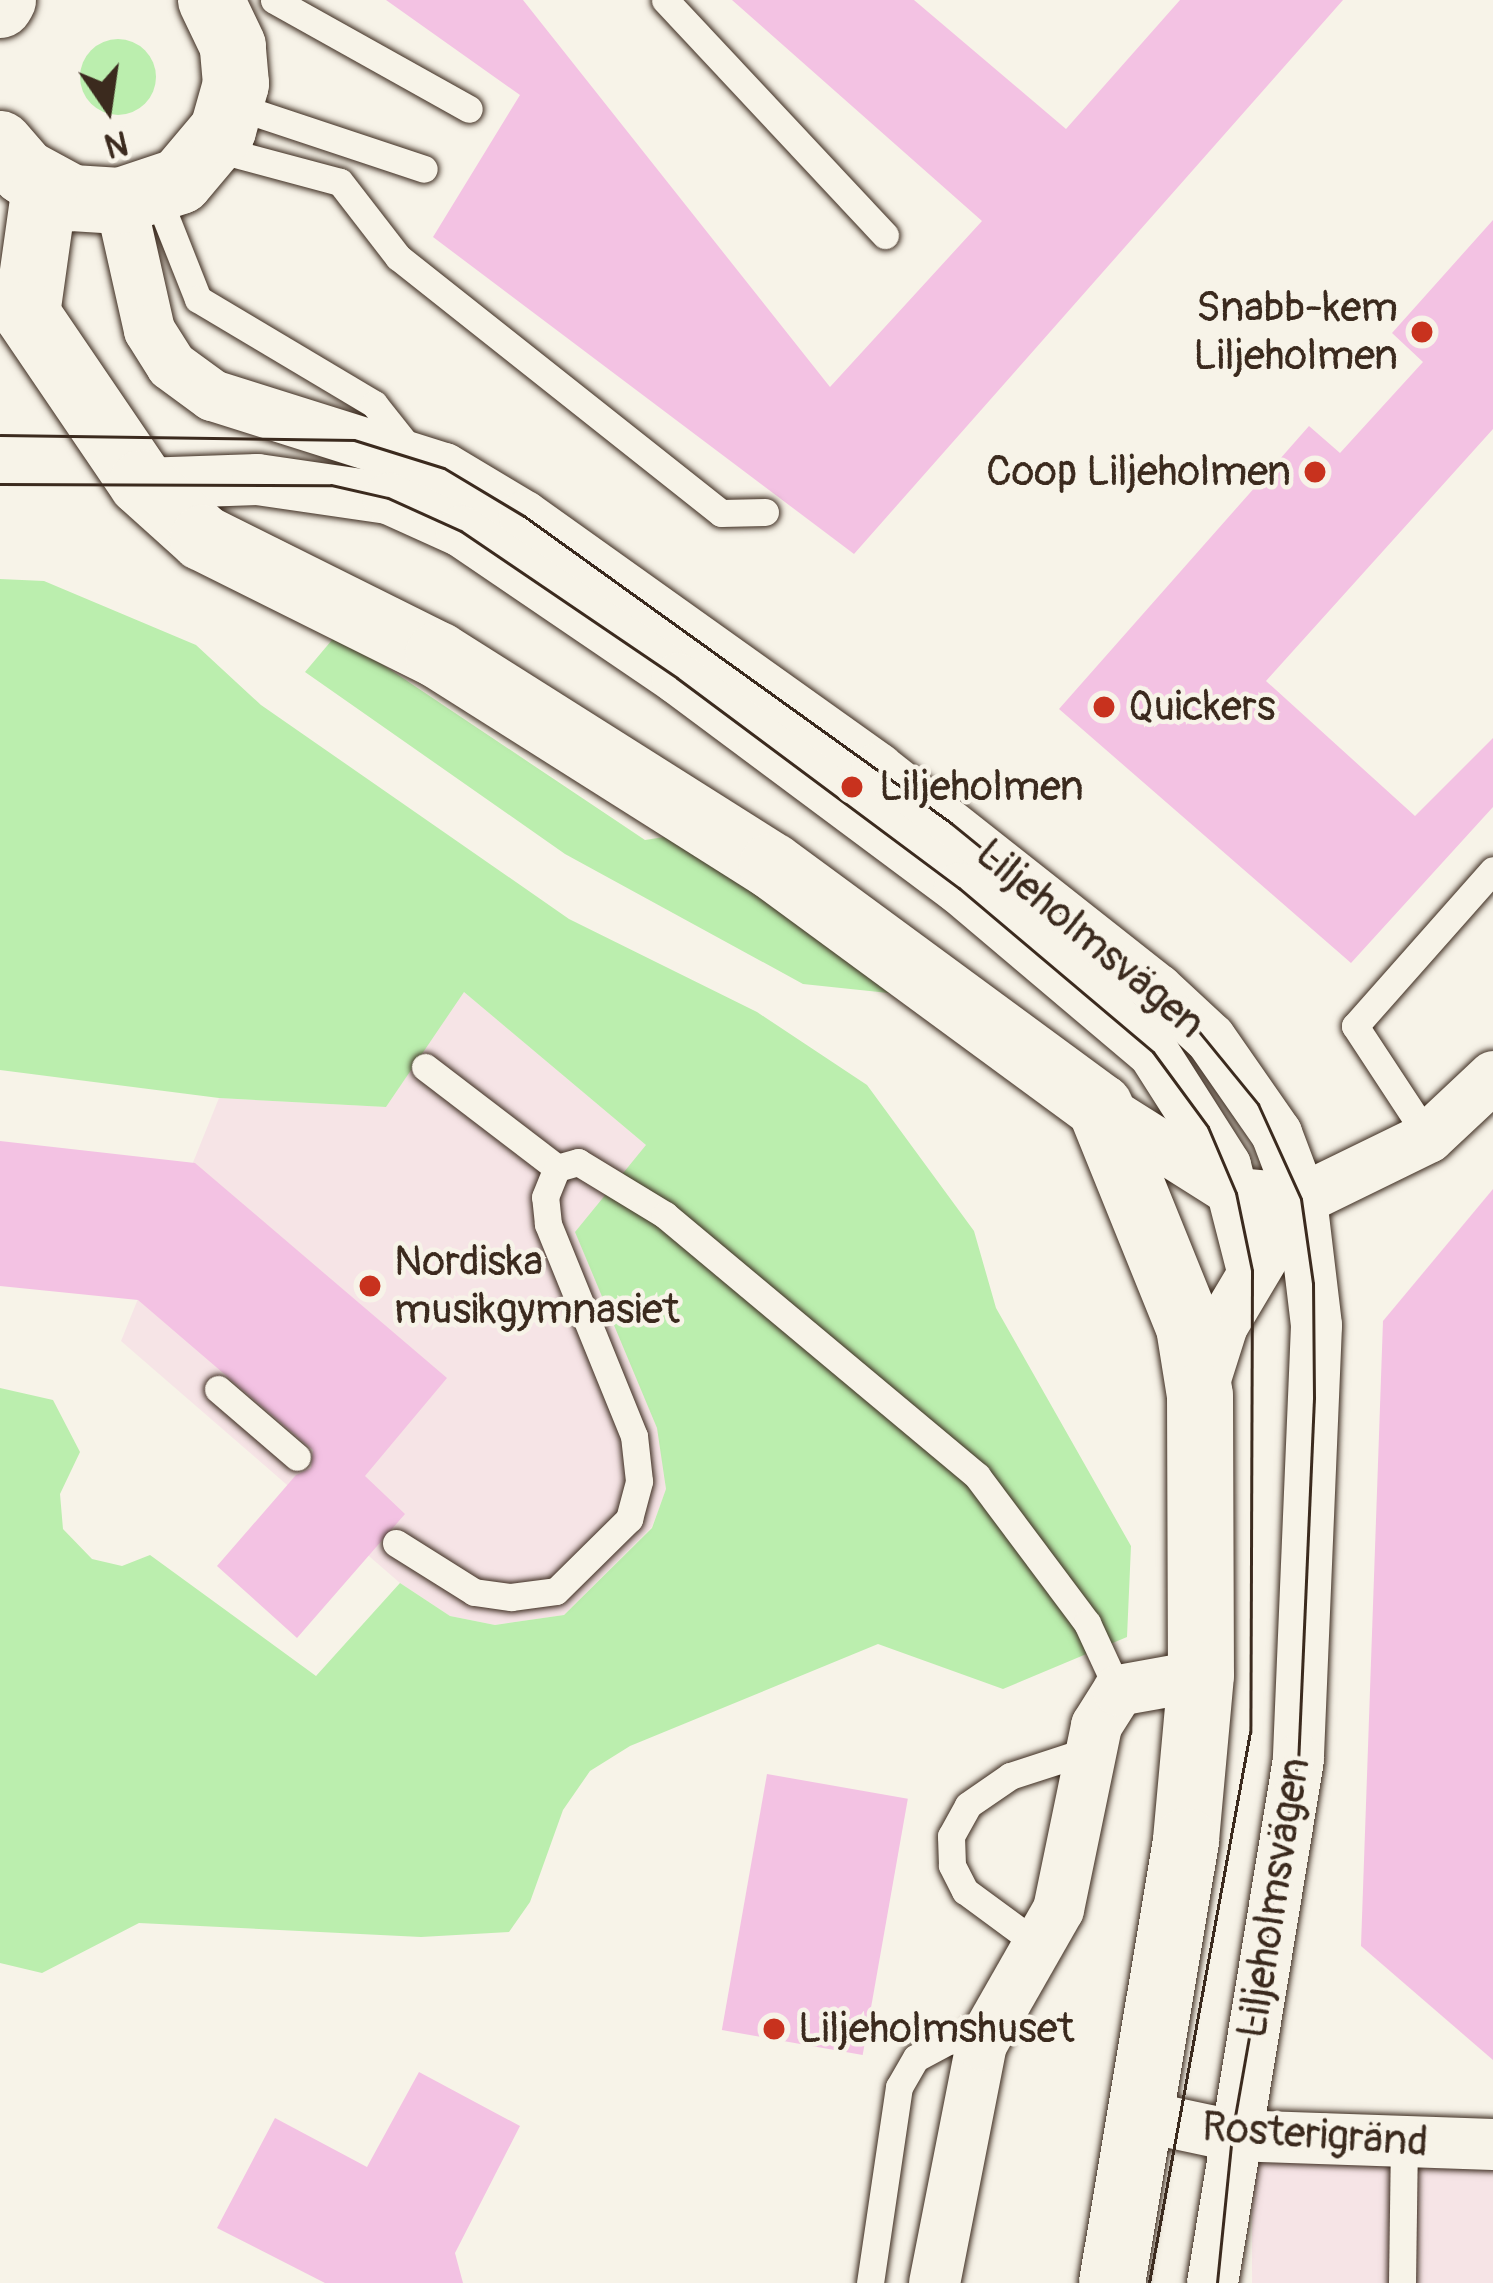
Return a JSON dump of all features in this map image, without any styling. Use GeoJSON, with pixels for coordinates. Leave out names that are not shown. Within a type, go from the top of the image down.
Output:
{"type":"FeatureCollection","features":[{"type":"Feature","properties":{"kind":"street"},"geometry":{"type":"LineString","coordinates":[[211,0],[233,46],[222,126],[138,197],[17,173],[13,314],[142,483],[203,538],[438,655],[772,866],[1100,1107],[1235,1193],[1301,1199]]}},
{"type":"Feature","properties":{"kind":"street","name":"Liljeholmsvägen"},"geometry":{"type":"LineString","coordinates":[[138,197],[149,329],[171,365],[212,394],[415,456],[524,516],[877,768],[1156,989],[1235,1069],[1276,1133],[1301,1199],[1316,1325],[1298,1759],[1232,2135],[1215,2276]]}},
{"type":"Feature","properties":{"kind":"street","name":"Liljeholmsvägen"},"geometry":{"type":"LineString","coordinates":[[142,483],[331,484],[388,498],[461,531],[821,785],[1122,1022],[1184,1090],[1235,1193],[1252,1270]]}},
{"type":"Feature","properties":{"kind":"street"},"geometry":{"type":"LineString","coordinates":[[1200,1396],[1222,1324],[1301,1199],[1428,1138],[1493,1076]]}},
{"type":"Feature","properties":{"kind":"street"},"geometry":{"type":"LineString","coordinates":[[1100,1107],[1189,1328],[1200,1396],[1201,1675],[1186,1841],[1112,2283]]}},
{"type":"Feature","properties":{"kind":"street"},"geometry":{"type":"LineString","coordinates":[[934,2283],[981,2044],[1058,1909],[1084,1752],[1118,1690],[1201,1675]]}},
{"type":"Feature","properties":{"kind":"street","name":"Rosterigränd"},"geometry":{"type":"LineString","coordinates":[[1138,2115],[1232,2135],[1404,2147],[1493,2144]]}},
{"type":"Feature","properties":{"kind":"lane"},"geometry":{"type":"LineString","coordinates":[[274,0],[469,109]]}},
{"type":"Feature","properties":{"kind":"lane"},"geometry":{"type":"LineString","coordinates":[[665,0],[884,235]]}},
{"type":"Feature","properties":{"kind":"lane"},"geometry":{"type":"LineString","coordinates":[[222,126],[424,169]]}},
{"type":"Feature","properties":{"kind":"lane"},"geometry":{"type":"LineString","coordinates":[[222,126],[340,182],[398,257],[721,513],[765,512]]}},
{"type":"Feature","properties":{"kind":"lane"},"geometry":{"type":"LineString","coordinates":[[138,197],[198,299],[374,404],[415,456]]}},
{"type":"Feature","properties":{"kind":"lane"},"geometry":{"type":"LineString","coordinates":[[1428,1138],[1355,1026],[1493,870]]}},
{"type":"Feature","properties":{"kind":"lane"},"geometry":{"type":"LineString","coordinates":[[425,1067],[556,1168]]}},
{"type":"Feature","properties":{"kind":"lane"},"geometry":{"type":"LineString","coordinates":[[556,1168],[578,1162],[603,1172],[665,1216],[976,1476],[1087,1623],[1118,1690]]}},
{"type":"Feature","properties":{"kind":"lane"},"geometry":{"type":"LineString","coordinates":[[396,1543],[474,1592],[511,1597],[556,1591],[629,1519],[640,1481],[634,1436],[548,1224],[544,1197],[556,1168]]}},
{"type":"Feature","properties":{"kind":"lane"},"geometry":{"type":"LineString","coordinates":[[218,1389],[297,1457]]}},
{"type":"Feature","properties":{"kind":"lane"},"geometry":{"type":"LineString","coordinates":[[1040,1946],[964,1891],[952,1865],[951,1837],[968,1805],[1010,1776],[1084,1752]]}},
{"type":"Feature","properties":{"kind":"lane"},"geometry":{"type":"LineString","coordinates":[[869,2283],[898,2087],[916,2058],[950,2040],[981,2044]]}},
{"type":"Feature","properties":{"kind":"lane"},"geometry":{"type":"LineString","coordinates":[[1402,2283],[1404,2147]]}},
{"type":"Feature","properties":{"kind":"shaded area","name":"Nordiska musikgymnasiet"},"geometry":{"type":"Polygon","coordinates":[[[463,991],[646,1145],[666,1490],[652,1527],[564,1615],[495,1625],[450,1616],[400,1583],[121,1341],[219,1098],[386,1107],[463,991]]]}},
{"type":"Feature","properties":{"kind":"shaded area"},"geometry":{"type":"Polygon","coordinates":[[[1252,2136],[1493,2136],[1493,2283],[1252,2283],[1252,2136]]]}},
{"type":"Feature","properties":{"kind":"green space"},"geometry":{"type":"Polygon","coordinates":[[[118,39],[145,50],[156,77],[145,104],[118,115],[91,104],[80,77],[91,50],[118,39]]]}},
{"type":"Feature","properties":{"kind":"green space"},"geometry":{"type":"Polygon","coordinates":[[[0,579],[44,581],[196,645],[261,705],[569,919],[757,1012],[867,1085],[974,1231],[996,1308],[1131,1546],[1127,1637],[1003,1689],[878,1644],[630,1746],[590,1771],[563,1810],[530,1902],[509,1932],[421,1937],[139,1923],[42,1973],[0,1963],[0,1388],[53,1400],[80,1452],[60,1494],[63,1529],[92,1559],[122,1566],[150,1555],[316,1676],[400,1583],[450,1616],[495,1625],[564,1615],[652,1528],[666,1489],[657,1428],[575,1232],[646,1145],[464,992],[386,1107],[219,1098],[0,1070],[0,579]]]}},
{"type":"Feature","properties":{"kind":"green space"},"geometry":{"type":"Polygon","coordinates":[[[337,634],[645,840],[690,833],[898,994],[803,984],[565,854],[305,672],[337,634]]]}},
{"type":"Feature","properties":{"kind":"building"},"geometry":{"type":"Polygon","coordinates":[[[386,0],[523,0],[830,387],[982,221],[732,0],[914,0],[1066,129],[1180,0],[1343,0],[854,554],[433,237],[520,95],[386,0]]]}},
{"type":"Feature","properties":{"kind":"building"},"geometry":{"type":"Polygon","coordinates":[[[1493,220],[1493,429],[1266,681],[1415,816],[1493,738],[1493,807],[1351,963],[1059,709],[1309,426],[1340,453],[1423,362],[1392,333],[1493,220]]]}},
{"type":"Feature","properties":{"kind":"building"},"geometry":{"type":"Polygon","coordinates":[[[0,1141],[195,1163],[447,1378],[365,1476],[405,1514],[297,1638],[217,1566],[296,1475],[311,1468],[313,1450],[138,1300],[0,1286],[0,1141]]]}},
{"type":"Feature","properties":{"kind":"building"},"geometry":{"type":"Polygon","coordinates":[[[1493,1189],[1493,2060],[1361,1946],[1383,1321],[1493,1189]]]}},
{"type":"Feature","properties":{"kind":"building"},"geometry":{"type":"Polygon","coordinates":[[[767,1774],[908,1799],[863,2055],[722,2030],[767,1774]]]}},
{"type":"Feature","properties":{"kind":"building"},"geometry":{"type":"Polygon","coordinates":[[[419,2072],[520,2126],[455,2253],[463,2283],[325,2283],[217,2228],[275,2118],[367,2167],[419,2072]]]}},
{"type":"Feature","properties":{"kind":"tram line"},"geometry":{"type":"LineString","coordinates":[[0,435],[354,440],[444,468],[524,516],[951,823],[1183,1012],[1258,1104],[1301,1199],[1313,1283],[1314,1398],[1298,1759],[1232,2135],[1217,2283]]}},
{"type":"Feature","properties":{"kind":"tram line"},"geometry":{"type":"LineString","coordinates":[[0,484],[331,485],[388,498],[461,531],[677,678],[959,888],[1153,1052],[1208,1127],[1236,1193],[1252,1270],[1250,1732],[1149,2283]]}},
{"type":"Feature","properties":{"kind":"place","name":"Snabb-kem Liljeholmen"},"geometry":{"type":"Point","coordinates":[1422,332]}},
{"type":"Feature","properties":{"kind":"place","name":"Coop Liljeholmen"},"geometry":{"type":"Point","coordinates":[1315,472]}},
{"type":"Feature","properties":{"kind":"place","name":"Quickers"},"geometry":{"type":"Point","coordinates":[1104,707]}},
{"type":"Feature","properties":{"kind":"place","name":"Liljeholmen"},"geometry":{"type":"Point","coordinates":[852,787]}},
{"type":"Feature","properties":{"kind":"place","name":"Nordiska musikgymnasiet"},"geometry":{"type":"Point","coordinates":[370,1286]}},
{"type":"Feature","properties":{"kind":"place","name":"Liljeholmshuset"},"geometry":{"type":"Point","coordinates":[774,2029]}}]}
